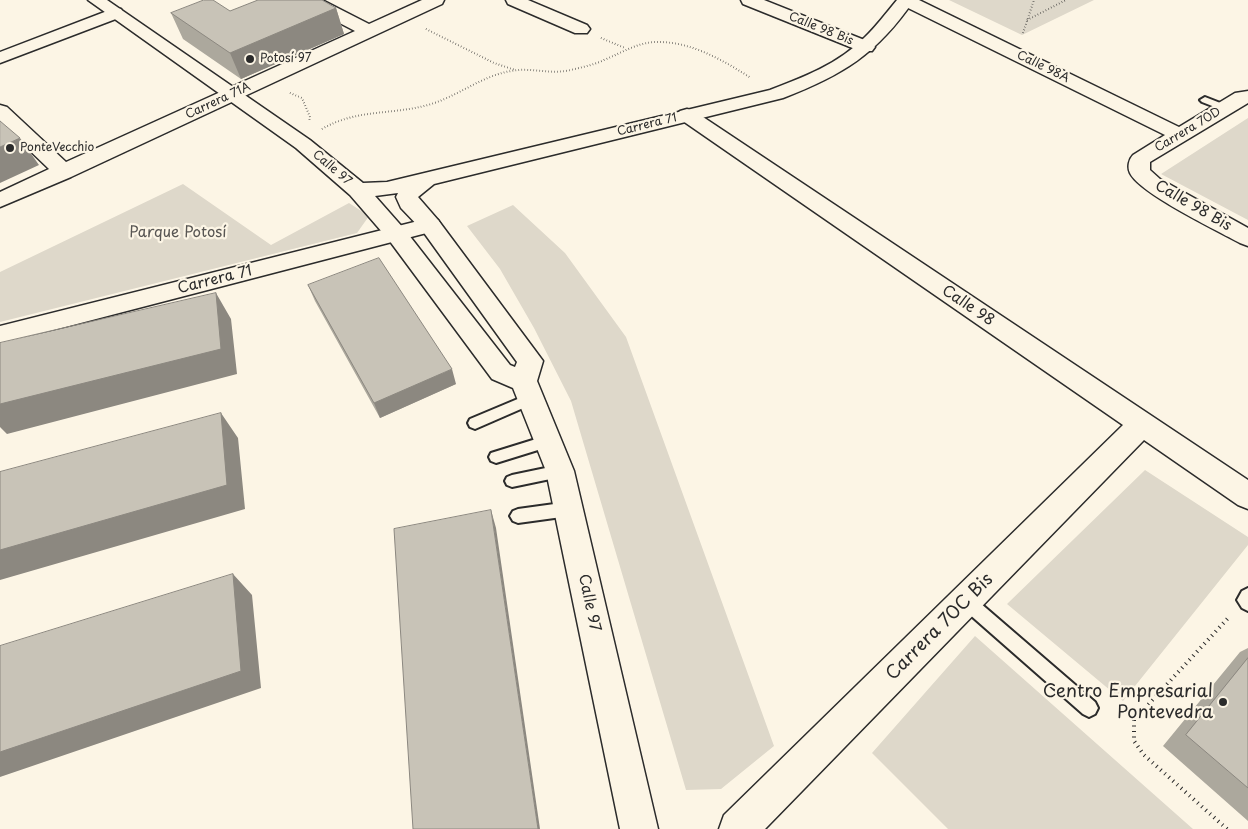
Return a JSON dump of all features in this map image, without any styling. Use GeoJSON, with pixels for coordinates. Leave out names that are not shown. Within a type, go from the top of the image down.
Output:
{"type":"FeatureCollection","features":[{"type":"Feature","properties":{"kind":"street","name":"Calle 97"},"geometry":{"type":"LineString","coordinates":[[96,0],[303,144],[358,190],[397,234],[501,372],[528,390],[560,471],[640,829]]}},
{"type":"Feature","properties":{"kind":"street"},"geometry":{"type":"LineString","coordinates":[[309,0],[369,31]]}},
{"type":"Feature","properties":{"kind":"street","name":"Carrera 71A"},"geometry":{"type":"LineString","coordinates":[[0,200],[436,0]]}},
{"type":"Feature","properties":{"kind":"street"},"geometry":{"type":"LineString","coordinates":[[514,0],[581,29]]}},
{"type":"Feature","properties":{"kind":"street","name":"Calle 98 Bis"},"geometry":{"type":"LineString","coordinates":[[749,0],[866,47]]}},
{"type":"Feature","properties":{"kind":"street","name":"Carrera 71"},"geometry":{"type":"LineString","coordinates":[[358,190],[387,189],[776,94],[833,70],[866,47],[906,0]]}},
{"type":"Feature","properties":{"kind":"street","name":"Calle 98A"},"geometry":{"type":"LineString","coordinates":[[906,0],[1188,130]]}},
{"type":"Feature","properties":{"kind":"street","name":"Calle 98A"},"geometry":{"type":"LineString","coordinates":[[935,0],[1021,41],[1188,130]]}},
{"type":"Feature","properties":{"kind":"street"},"geometry":{"type":"LineString","coordinates":[[0,58],[115,13]]}},
{"type":"Feature","properties":{"kind":"street","name":"Carrera 70D"},"geometry":{"type":"LineString","coordinates":[[1140,171],[1140,159],[1242,97],[1248,97]]}},
{"type":"Feature","properties":{"kind":"street"},"geometry":{"type":"LineString","coordinates":[[0,111],[64,172]]}},
{"type":"Feature","properties":{"kind":"street","name":"Calle 98"},"geometry":{"type":"LineString","coordinates":[[687,115],[1142,424],[1247,493]]}},
{"type":"Feature","properties":{"kind":"street","name":"Calle 98 Bis"},"geometry":{"type":"LineString","coordinates":[[1140,171],[1152,184],[1248,238]]}},
{"type":"Feature","properties":{"kind":"street"},"geometry":{"type":"LineString","coordinates":[[430,177],[411,190],[407,197],[409,203],[430,225],[530,361],[528,390]]}},
{"type":"Feature","properties":{"kind":"street","name":"Carrera 71"},"geometry":{"type":"LineString","coordinates":[[0,335],[430,225]]}},
{"type":"Feature","properties":{"kind":"street","name":"Carrera 70C Bis"},"geometry":{"type":"LineString","coordinates":[[738,829],[1142,424]]}},
{"type":"Feature","properties":{"kind":"lane"},"geometry":{"type":"LineString","coordinates":[[1205,100],[1225,108]]}},
{"type":"Feature","properties":{"kind":"lane"},"geometry":{"type":"LineString","coordinates":[[475,423],[528,390]]}},
{"type":"Feature","properties":{"kind":"lane"},"geometry":{"type":"LineString","coordinates":[[496,458],[549,441]]}},
{"type":"Feature","properties":{"kind":"lane"},"geometry":{"type":"LineString","coordinates":[[512,481],[560,471]]}},
{"type":"Feature","properties":{"kind":"lane"},"geometry":{"type":"LineString","coordinates":[[518,516],[568,509]]}},
{"type":"Feature","properties":{"kind":"lane"},"geometry":{"type":"LineString","coordinates":[[966,602],[1089,708]]}},
{"type":"Feature","properties":{"kind":"path"},"geometry":{"type":"LineString","coordinates":[[1021,41],[1034,0]]}},
{"type":"Feature","properties":{"kind":"path"},"geometry":{"type":"LineString","coordinates":[[1027,20],[1066,0]]}},
{"type":"Feature","properties":{"kind":"path"},"geometry":{"type":"LineString","coordinates":[[401,16],[494,62],[516,70],[554,74],[598,63],[626,49],[649,42],[688,46],[729,63],[776,94]]}},
{"type":"Feature","properties":{"kind":"path"},"geometry":{"type":"LineString","coordinates":[[303,144],[331,123],[354,114],[428,105],[487,77],[516,70]]}},
{"type":"Feature","properties":{"kind":"path"},"geometry":{"type":"LineString","coordinates":[[259,82],[302,98],[310,117],[303,144]]}},
{"type":"Feature","properties":{"kind":"path"},"geometry":{"type":"LineString","coordinates":[[1227,829],[1144,755],[1134,742],[1134,720],[1247,600]]}},
{"type":"Feature","properties":{"kind":"green space"},"geometry":{"type":"Polygon","coordinates":[[[949,0],[1094,0],[1022,35],[949,0]]]}},
{"type":"Feature","properties":{"kind":"green space"},"geometry":{"type":"Polygon","coordinates":[[[1248,118],[1248,220],[1161,174],[1248,118]]]}},
{"type":"Feature","properties":{"kind":"green space","name":"Parque Potosí"},"geometry":{"type":"Polygon","coordinates":[[[183,184],[271,245],[349,203],[369,216],[357,233],[0,322],[0,272],[183,184]]]}},
{"type":"Feature","properties":{"kind":"green space"},"geometry":{"type":"Polygon","coordinates":[[[513,205],[565,253],[626,337],[774,746],[721,789],[686,790],[571,401],[534,328],[500,269],[467,226],[513,205]]]}},
{"type":"Feature","properties":{"kind":"green space"},"geometry":{"type":"Polygon","coordinates":[[[1145,470],[1248,537],[1248,545],[1123,701],[1007,604],[1145,470]]]}},
{"type":"Feature","properties":{"kind":"green space"},"geometry":{"type":"Polygon","coordinates":[[[975,636],[1193,829],[948,829],[872,753],[975,636]]]}},
{"type":"Feature","properties":{"kind":"building"},"geometry":{"type":"Polygon","coordinates":[[[204,0],[213,0],[230,11],[258,0],[322,0],[336,8],[230,53],[171,13],[204,0]]]}},
{"type":"Feature","properties":{"kind":"building"},"geometry":{"type":"Polygon","coordinates":[[[0,121],[20,138],[0,147],[0,121]]]}},
{"type":"Feature","properties":{"kind":"building"},"geometry":{"type":"Polygon","coordinates":[[[379,258],[452,369],[374,403],[308,285],[379,258]]]}},
{"type":"Feature","properties":{"kind":"building"},"geometry":{"type":"Polygon","coordinates":[[[216,293],[221,349],[0,404],[0,343],[216,293]]]}},
{"type":"Feature","properties":{"kind":"building"},"geometry":{"type":"Polygon","coordinates":[[[221,413],[227,485],[0,550],[0,472],[221,413]]]}},
{"type":"Feature","properties":{"kind":"building"},"geometry":{"type":"Polygon","coordinates":[[[491,510],[538,829],[413,829],[394,529],[491,510]]]}},
{"type":"Feature","properties":{"kind":"building"},"geometry":{"type":"Polygon","coordinates":[[[233,574],[241,671],[0,752],[0,646],[233,574]]]}},
{"type":"Feature","properties":{"kind":"building"},"geometry":{"type":"Polygon","coordinates":[[[1248,658],[1248,788],[1186,735],[1248,658]]]}},
{"type":"Feature","properties":{"kind":"place","name":"Potosí 97"},"geometry":{"type":"Point","coordinates":[250,59]}},
{"type":"Feature","properties":{"kind":"place","name":"PonteVecchio"},"geometry":{"type":"Point","coordinates":[10,148]}},
{"type":"Feature","properties":{"kind":"place","name":"Centro Empresarial Pontevedra"},"geometry":{"type":"Point","coordinates":[1223,702]}}]}
